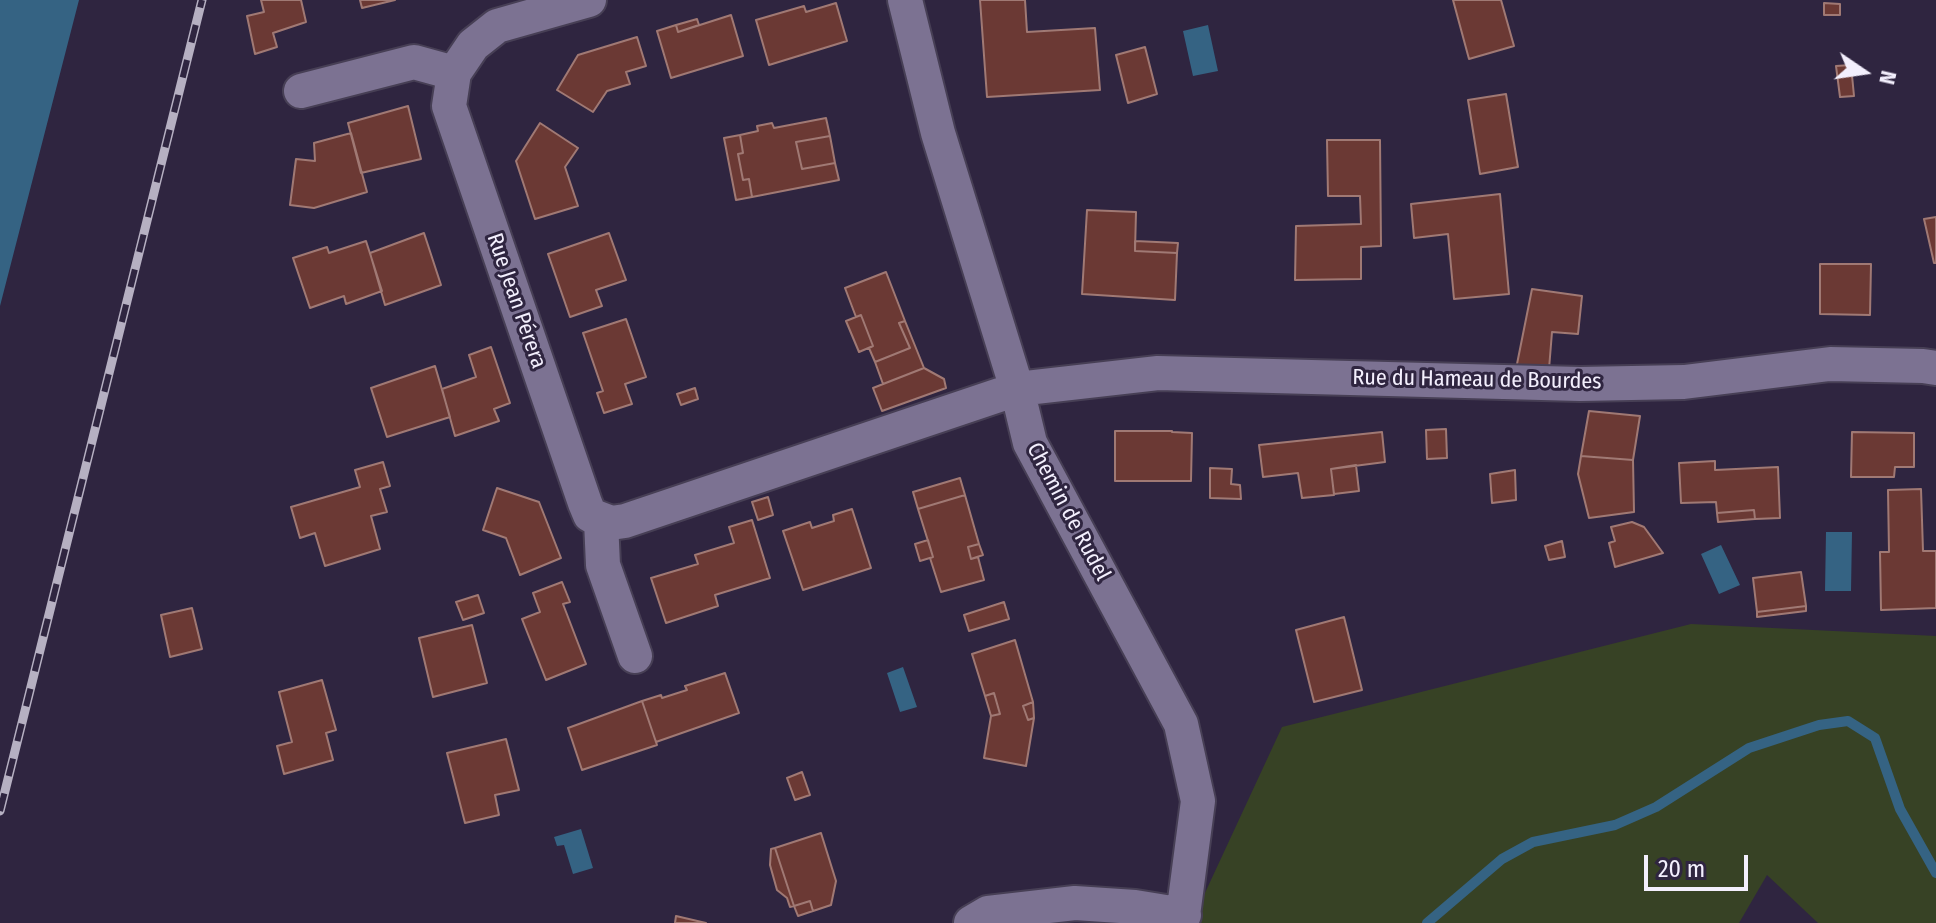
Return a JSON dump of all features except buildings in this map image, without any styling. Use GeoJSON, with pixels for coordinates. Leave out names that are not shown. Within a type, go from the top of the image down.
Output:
{"type":"FeatureCollection","features":[{"type":"Feature","properties":{"kind":"street"},"geometry":{"type":"LineString","coordinates":[[301,91],[414,62],[454,73],[473,45],[497,26],[589,0]]}},
{"type":"Feature","properties":{"kind":"street","name":"Chemin de Rudel"},"geometry":{"type":"LineString","coordinates":[[905,0],[938,133],[1017,389],[1030,443],[1181,724],[1198,801],[1183,919]]}},
{"type":"Feature","properties":{"kind":"street","name":"Rue Jean Pérera"},"geometry":{"type":"LineString","coordinates":[[454,73],[449,106],[585,503],[590,515],[601,521]]}},
{"type":"Feature","properties":{"kind":"street","name":"Rue du Hameau de Bourdes"},"geometry":{"type":"LineString","coordinates":[[1017,389],[1158,373],[1580,384],[1684,382],[1830,364],[1936,368]]}},
{"type":"Feature","properties":{"kind":"street"},"geometry":{"type":"LineString","coordinates":[[635,656],[603,565],[601,521],[625,521],[1017,389]]}},
{"type":"Feature","properties":{"kind":"street"},"geometry":{"type":"LineString","coordinates":[[971,923],[988,913],[1075,903],[1135,907],[1183,919]]}},
{"type":"Feature","properties":{"kind":"green space"},"geometry":{"type":"Polygon","coordinates":[[[1691,624],[1936,636],[1936,923],[1818,923],[1767,875],[1739,923],[1191,923],[1282,727],[1691,624]]]}},
{"type":"Feature","properties":{"kind":"water"},"geometry":{"type":"Polygon","coordinates":[[[0,0],[79,0],[0,306],[0,0]]]}},
{"type":"Feature","properties":{"kind":"water"},"geometry":{"type":"Polygon","coordinates":[[[1208,25],[1218,71],[1193,76],[1183,31],[1208,25]]]}},
{"type":"Feature","properties":{"kind":"water"},"geometry":{"type":"Polygon","coordinates":[[[1826,532],[1852,532],[1851,591],[1825,591],[1826,532]]]}},
{"type":"Feature","properties":{"kind":"water"},"geometry":{"type":"Polygon","coordinates":[[[1721,545],[1740,585],[1719,594],[1701,554],[1721,545]]]}},
{"type":"Feature","properties":{"kind":"water"},"geometry":{"type":"Polygon","coordinates":[[[903,667],[917,707],[900,712],[887,673],[903,667]]]}},
{"type":"Feature","properties":{"kind":"water"},"geometry":{"type":"Polygon","coordinates":[[[581,829],[593,868],[573,874],[564,845],[557,846],[554,837],[581,829]]]}},
{"type":"Feature","properties":{"kind":"waterway"},"geometry":{"type":"LineString","coordinates":[[1427,923],[1502,859],[1533,842],[1615,825],[1656,807],[1749,748],[1819,725],[1848,721],[1875,738],[1900,809],[1936,873]]}},
{"type":"Feature","properties":{"kind":"railway"},"geometry":{"type":"LineString","coordinates":[[0,811],[202,0]]}}]}
